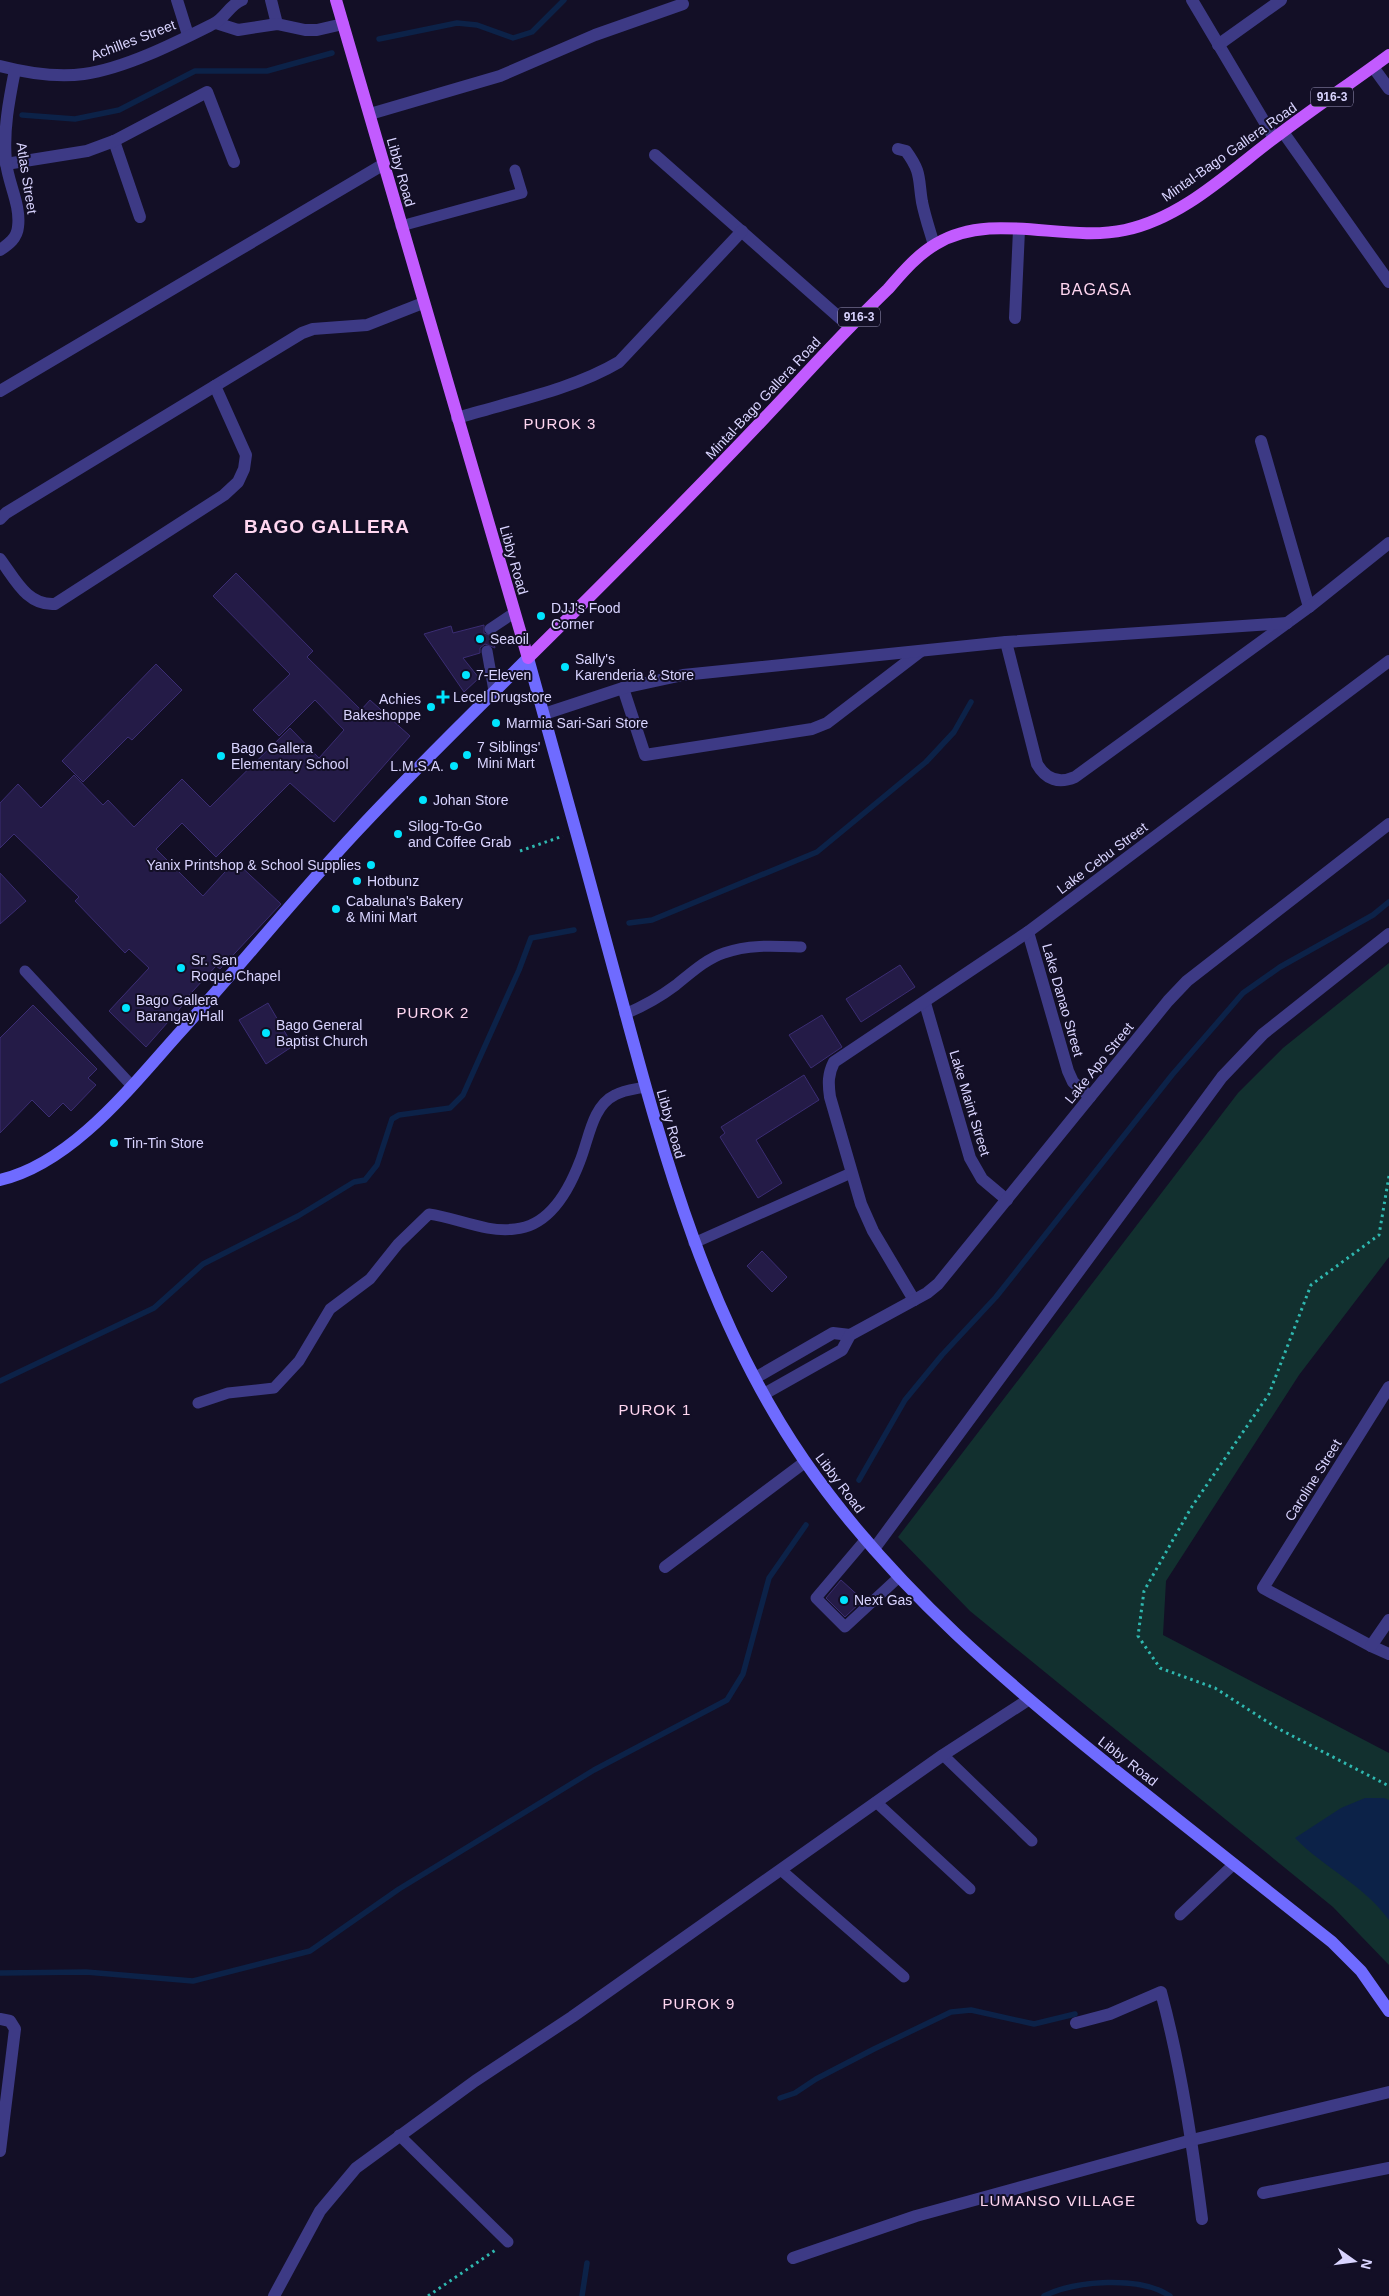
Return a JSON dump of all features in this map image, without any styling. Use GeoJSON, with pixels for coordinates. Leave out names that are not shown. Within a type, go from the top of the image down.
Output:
{"type":"FeatureCollection","features":[{"type":"Feature","properties":{"kind":"main road","name":"Libby Road"},"geometry":{"type":"LineString","coordinates":[[336,0],[544,714],[645,1087],[674,1186],[694,1244],[724,1316],[755,1378],[805,1462],[870,1544],[938,1618],[1028,1700],[1332,1942],[1361,1970],[1389,2011]]}},
{"type":"Feature","properties":{"kind":"main road","name":"Mintal-Bago Gallera Road"},"geometry":{"type":"LineString","coordinates":[[528,658],[695,492],[850,327],[917,259],[934,245],[953,235],[971,231],[1019,230],[1104,233],[1146,224],[1175,211],[1220,180],[1389,55]]}},
{"type":"Feature","properties":{"kind":"main road"},"geometry":{"type":"LineString","coordinates":[[0,1180],[36,1166],[58,1152],[104,1114],[132,1086],[243,963],[358,831],[528,658]]}},
{"type":"Feature","properties":{"kind":"street"},"geometry":{"type":"LineString","coordinates":[[177,0],[188,35]]}},
{"type":"Feature","properties":{"kind":"street","name":"Achilles Street"},"geometry":{"type":"LineString","coordinates":[[0,66],[44,74],[84,74],[138,58],[216,23],[231,6],[242,0]]}},
{"type":"Feature","properties":{"kind":"street"},"geometry":{"type":"LineString","coordinates":[[271,0],[277,24]]}},
{"type":"Feature","properties":{"kind":"street"},"geometry":{"type":"LineString","coordinates":[[1192,0],[1218,45],[1279,135],[1389,282]]}},
{"type":"Feature","properties":{"kind":"street"},"geometry":{"type":"LineString","coordinates":[[1218,45],[1282,0]]}},
{"type":"Feature","properties":{"kind":"street"},"geometry":{"type":"LineString","coordinates":[[370,114],[500,76],[595,35],[683,4]]}},
{"type":"Feature","properties":{"kind":"street"},"geometry":{"type":"LineString","coordinates":[[216,23],[245,30],[277,24],[305,30],[317,30],[343,24]]}},
{"type":"Feature","properties":{"kind":"street"},"geometry":{"type":"LineString","coordinates":[[1373,67],[1389,89]]}},
{"type":"Feature","properties":{"kind":"street","name":"Atlas Street"},"geometry":{"type":"LineString","coordinates":[[0,250],[14,240],[17,232],[18,214],[6,164],[5,125],[14,70]]}},
{"type":"Feature","properties":{"kind":"street"},"geometry":{"type":"LineString","coordinates":[[6,164],[61,157],[87,151],[114,141],[207,92],[234,162]]}},
{"type":"Feature","properties":{"kind":"street"},"geometry":{"type":"LineString","coordinates":[[114,141],[140,217]]}},
{"type":"Feature","properties":{"kind":"street"},"geometry":{"type":"LineString","coordinates":[[898,149],[906,151],[917,166],[921,182],[922,202],[934,245]]}},
{"type":"Feature","properties":{"kind":"street"},"geometry":{"type":"LineString","coordinates":[[655,154],[850,327]]}},
{"type":"Feature","properties":{"kind":"street"},"geometry":{"type":"LineString","coordinates":[[0,391],[384,164]]}},
{"type":"Feature","properties":{"kind":"street"},"geometry":{"type":"LineString","coordinates":[[1015,318],[1019,230]]}},
{"type":"Feature","properties":{"kind":"street"},"geometry":{"type":"LineString","coordinates":[[457,418],[577,381],[601,372],[618,362],[742,231]]}},
{"type":"Feature","properties":{"kind":"street"},"geometry":{"type":"LineString","coordinates":[[0,519],[6,513],[302,333],[313,329],[367,325],[423,302]]}},
{"type":"Feature","properties":{"kind":"street"},"geometry":{"type":"LineString","coordinates":[[0,560],[23,591],[34,601],[44,605],[55,604],[224,495],[238,482],[244,469],[246,455],[215,386]]}},
{"type":"Feature","properties":{"kind":"street"},"geometry":{"type":"LineString","coordinates":[[1261,441],[1309,607]]}},
{"type":"Feature","properties":{"kind":"street"},"geometry":{"type":"LineString","coordinates":[[1006,642],[1037,764],[1042,773],[1053,780],[1064,781],[1075,777],[1309,607],[1389,543]]}},
{"type":"Feature","properties":{"kind":"street"},"geometry":{"type":"LineString","coordinates":[[544,714],[623,688],[683,675],[1006,642],[1287,623]]}},
{"type":"Feature","properties":{"kind":"street"},"geometry":{"type":"LineString","coordinates":[[623,688],[645,755],[812,729],[827,723],[921,651]]}},
{"type":"Feature","properties":{"kind":"street","name":"Lake Cebu Street"},"geometry":{"type":"LineString","coordinates":[[851,1173],[830,1097],[829,1072],[834,1062],[925,1003],[1028,932],[1389,661]]}},
{"type":"Feature","properties":{"kind":"street","name":"Lake Apo Street"},"geometry":{"type":"LineString","coordinates":[[764,1394],[842,1350],[850,1335],[914,1300],[938,1284],[1168,1001],[1187,981],[1389,824]]}},
{"type":"Feature","properties":{"kind":"street","name":"Lake Danao Street"},"geometry":{"type":"LineString","coordinates":[[1028,932],[1068,1071],[1073,1082],[1090,1097]]}},
{"type":"Feature","properties":{"kind":"street"},"geometry":{"type":"LineString","coordinates":[[870,1544],[1222,1077],[1263,1034],[1389,934]]}},
{"type":"Feature","properties":{"kind":"street","name":"Lake Maint Street"},"geometry":{"type":"LineString","coordinates":[[925,1003],[970,1158],[982,1179],[1007,1200]]}},
{"type":"Feature","properties":{"kind":"street"},"geometry":{"type":"LineString","coordinates":[[851,1173],[873,1231],[914,1300]]}},
{"type":"Feature","properties":{"kind":"street","name":"Lake Apo Street"},"geometry":{"type":"LineString","coordinates":[[755,1378],[833,1333],[850,1335]]}},
{"type":"Feature","properties":{"kind":"street","name":"Caroline Street"},"geometry":{"type":"LineString","coordinates":[[1371,1646],[1262,1588],[1389,1387]]}},
{"type":"Feature","properties":{"kind":"street"},"geometry":{"type":"LineString","coordinates":[[665,1567],[805,1462]]}},
{"type":"Feature","properties":{"kind":"street"},"geometry":{"type":"LineString","coordinates":[[1389,1620],[1371,1646],[1389,1654]]}},
{"type":"Feature","properties":{"kind":"street"},"geometry":{"type":"LineString","coordinates":[[274,2296],[320,2211],[338,2187],[356,2168],[943,1755],[1028,1700]]}},
{"type":"Feature","properties":{"kind":"street"},"geometry":{"type":"LineString","coordinates":[[1076,2023],[1110,2014],[1161,1992],[1174,2040],[1192,2140],[1202,2219]]}},
{"type":"Feature","properties":{"kind":"street"},"geometry":{"type":"LineString","coordinates":[[0,2019],[10,2021],[16,2029],[0,2151]]}},
{"type":"Feature","properties":{"kind":"street"},"geometry":{"type":"LineString","coordinates":[[793,2258],[916,2216],[1192,2140],[1389,2092]]}},
{"type":"Feature","properties":{"kind":"street"},"geometry":{"type":"LineString","coordinates":[[1264,2193],[1389,2168]]}},
{"type":"Feature","properties":{"kind":"lane"},"geometry":{"type":"LineString","coordinates":[[401,226],[522,193],[515,170]]}},
{"type":"Feature","properties":{"kind":"lane"},"geometry":{"type":"LineString","coordinates":[[490,629],[514,613]]}},
{"type":"Feature","properties":{"kind":"lane"},"geometry":{"type":"LineString","coordinates":[[487,651],[494,691]]}},
{"type":"Feature","properties":{"kind":"lane"},"geometry":{"type":"LineString","coordinates":[[625,1014],[657,999],[704,963],[722,953],[740,948],[801,947]]}},
{"type":"Feature","properties":{"kind":"lane"},"geometry":{"type":"LineString","coordinates":[[25,971],[132,1086]]}},
{"type":"Feature","properties":{"kind":"lane"},"geometry":{"type":"LineString","coordinates":[[198,1403],[228,1393],[274,1388],[299,1361],[330,1309],[370,1280],[398,1244],[428,1214],[454,1218],[484,1228],[516,1230],[542,1220],[564,1192],[580,1161],[597,1112],[614,1095],[645,1087]]}},
{"type":"Feature","properties":{"kind":"lane"},"geometry":{"type":"LineString","coordinates":[[694,1244],[851,1173]]}},
{"type":"Feature","properties":{"kind":"lane"},"geometry":{"type":"LineString","coordinates":[[870,1544],[816,1598],[845,1627],[899,1577]]}},
{"type":"Feature","properties":{"kind":"lane"},"geometry":{"type":"LineString","coordinates":[[943,1755],[1032,1841]]}},
{"type":"Feature","properties":{"kind":"lane"},"geometry":{"type":"LineString","coordinates":[[876,1802],[970,1889]]}},
{"type":"Feature","properties":{"kind":"lane"},"geometry":{"type":"LineString","coordinates":[[1180,1915],[1234,1864]]}},
{"type":"Feature","properties":{"kind":"lane"},"geometry":{"type":"LineString","coordinates":[[781,1870],[904,1977]]}},
{"type":"Feature","properties":{"kind":"lane"},"geometry":{"type":"LineString","coordinates":[[399,2136],[508,2242]]}},
{"type":"Feature","properties":{"kind":"path"},"geometry":{"type":"LineString","coordinates":[[520,851],[576,832]]}},
{"type":"Feature","properties":{"kind":"path"},"geometry":{"type":"LineString","coordinates":[[1389,1176],[1379,1235],[1311,1285],[1269,1394],[1191,1508],[1144,1591],[1138,1636],[1160,1668],[1215,1688],[1277,1728],[1389,1786]]}},
{"type":"Feature","properties":{"kind":"path"},"geometry":{"type":"LineString","coordinates":[[428,2296],[508,2242]]}},
{"type":"Feature","properties":{"kind":"green space"},"geometry":{"type":"Polygon","coordinates":[[[1389,963],[1389,1257],[1299,1375],[1166,1581],[1163,1635],[1389,1753],[1389,1965],[1333,1907],[970,1611],[898,1537],[1238,1093],[1283,1048],[1389,963]]]}},
{"type":"Feature","properties":{"kind":"water"},"geometry":{"type":"Polygon","coordinates":[[[1365,1798],[1384,1798],[1389,1800],[1389,1920],[1368,1897],[1318,1859],[1295,1838],[1341,1808],[1365,1798]]]}},
{"type":"Feature","properties":{"kind":"building"},"geometry":{"type":"Polygon","coordinates":[[[236,573],[313,651],[307,657],[361,710],[370,700],[410,736],[334,822],[290,783],[216,857],[182,823],[156,849],[203,896],[235,861],[281,904],[220,969],[216,966],[180,1005],[182,1006],[146,1047],[109,1011],[149,968],[129,949],[125,953],[75,901],[79,897],[14,834],[0,848],[0,803],[18,784],[41,808],[74,775],[103,805],[108,800],[134,827],[182,779],[210,807],[290,728],[319,758],[344,730],[315,700],[279,736],[253,710],[290,674],[213,596],[236,573]]]}},
{"type":"Feature","properties":{"kind":"building"},"geometry":{"type":"Polygon","coordinates":[[[484,625],[484,633],[492,636],[495,648],[485,644],[480,648],[480,653],[463,658],[479,678],[464,692],[424,634],[451,626],[453,633],[484,625]]]}},
{"type":"Feature","properties":{"kind":"building"},"geometry":{"type":"Polygon","coordinates":[[[156,664],[182,690],[132,740],[128,737],[83,782],[62,761],[156,664]]]}},
{"type":"Feature","properties":{"kind":"building"},"geometry":{"type":"Polygon","coordinates":[[[0,873],[26,901],[0,924],[0,873]]]}},
{"type":"Feature","properties":{"kind":"building"},"geometry":{"type":"Polygon","coordinates":[[[900,965],[915,987],[861,1022],[846,999],[900,965]]]}},
{"type":"Feature","properties":{"kind":"building","name":"Bago General Baptist Church"},"geometry":{"type":"Polygon","coordinates":[[[268,1003],[293,1046],[266,1064],[239,1020],[268,1003]]]}},
{"type":"Feature","properties":{"kind":"building"},"geometry":{"type":"Polygon","coordinates":[[[33,1005],[97,1069],[88,1078],[96,1085],[71,1111],[63,1103],[49,1117],[32,1100],[0,1133],[0,1038],[33,1005]]]}},
{"type":"Feature","properties":{"kind":"building"},"geometry":{"type":"Polygon","coordinates":[[[822,1015],[842,1047],[811,1068],[789,1035],[822,1015]]]}},
{"type":"Feature","properties":{"kind":"building"},"geometry":{"type":"Polygon","coordinates":[[[804,1075],[819,1100],[756,1140],[782,1183],[758,1198],[720,1137],[725,1133],[721,1127],[804,1075]]]}},
{"type":"Feature","properties":{"kind":"building"},"geometry":{"type":"Polygon","coordinates":[[[762,1251],[787,1277],[772,1292],[747,1266],[762,1251]]]}},
{"type":"Feature","properties":{"kind":"building","name":"Next Gas"},"geometry":{"type":"Polygon","coordinates":[[[841,1580],[863,1600],[845,1617],[826,1598],[841,1580]]]}},
{"type":"Feature","properties":{"kind":"waterway"},"geometry":{"type":"LineString","coordinates":[[379,39],[457,23],[477,25],[513,38],[532,32],[564,0]]}},
{"type":"Feature","properties":{"kind":"waterway"},"geometry":{"type":"LineString","coordinates":[[22,115],[75,119],[119,110],[195,71],[267,71],[332,53]]}},
{"type":"Feature","properties":{"kind":"waterway"},"geometry":{"type":"LineString","coordinates":[[629,923],[652,920],[817,852],[926,762],[954,732],[971,702]]}},
{"type":"Feature","properties":{"kind":"waterway"},"geometry":{"type":"LineString","coordinates":[[859,1480],[905,1400],[942,1355],[996,1297],[1172,1075],[1243,993],[1280,967],[1373,915],[1389,902]]}},
{"type":"Feature","properties":{"kind":"waterway"},"geometry":{"type":"LineString","coordinates":[[0,1381],[154,1308],[203,1264],[298,1216],[354,1182],[365,1180],[377,1165],[392,1119],[399,1115],[450,1108],[463,1095],[519,970],[531,938],[574,930]]}},
{"type":"Feature","properties":{"kind":"waterway"},"geometry":{"type":"LineString","coordinates":[[0,1973],[86,1972],[193,1981],[310,1951],[399,1889],[594,1770],[727,1700],[743,1674],[769,1578],[806,1525]]}},
{"type":"Feature","properties":{"kind":"waterway"},"geometry":{"type":"LineString","coordinates":[[780,2098],[795,2093],[816,2079],[951,2012],[971,2010],[1034,2024],[1075,2014]]}},
{"type":"Feature","properties":{"kind":"waterway"},"geometry":{"type":"LineString","coordinates":[[582,2296],[587,2263]]}},
{"type":"Feature","properties":{"kind":"waterway"},"geometry":{"type":"LineString","coordinates":[[1044,2296],[1072,2286],[1107,2282],[1142,2285],[1170,2296]]}},
{"type":"Feature","properties":{"kind":"place","name":"DJJ's Food Corner"},"geometry":{"type":"Point","coordinates":[541,616]}},
{"type":"Feature","properties":{"kind":"place","name":"Seaoil"},"geometry":{"type":"Point","coordinates":[480,639]}},
{"type":"Feature","properties":{"kind":"place","name":"Sally's Karenderia & Store"},"geometry":{"type":"Point","coordinates":[565,667]}},
{"type":"Feature","properties":{"kind":"place","name":"7-Eleven"},"geometry":{"type":"Point","coordinates":[466,675]}},
{"type":"Feature","properties":{"kind":"place","name":"Lecel Drugstore"},"geometry":{"type":"Point","coordinates":[443,697]}},
{"type":"Feature","properties":{"kind":"place","name":"Achies Bakeshoppe"},"geometry":{"type":"Point","coordinates":[431,707]}},
{"type":"Feature","properties":{"kind":"place","name":"Marmia Sari-Sari Store"},"geometry":{"type":"Point","coordinates":[496,723]}},
{"type":"Feature","properties":{"kind":"place","name":"7 Siblings' Mini Mart"},"geometry":{"type":"Point","coordinates":[467,755]}},
{"type":"Feature","properties":{"kind":"place","name":"Bago Gallera Elementary School"},"geometry":{"type":"Point","coordinates":[221,756]}},
{"type":"Feature","properties":{"kind":"place","name":"L.M.S.A."},"geometry":{"type":"Point","coordinates":[454,766]}},
{"type":"Feature","properties":{"kind":"place","name":"Johan Store"},"geometry":{"type":"Point","coordinates":[423,800]}},
{"type":"Feature","properties":{"kind":"place","name":"Silog-To-Go and Coffee Grab"},"geometry":{"type":"Point","coordinates":[398,834]}},
{"type":"Feature","properties":{"kind":"place","name":"Yanix Printshop & School Supplies"},"geometry":{"type":"Point","coordinates":[371,865]}},
{"type":"Feature","properties":{"kind":"place","name":"Hotbunz"},"geometry":{"type":"Point","coordinates":[357,881]}},
{"type":"Feature","properties":{"kind":"place","name":"Cabaluna's Bakery & Mini Mart"},"geometry":{"type":"Point","coordinates":[336,909]}},
{"type":"Feature","properties":{"kind":"place","name":"Sr. San Roque Chapel"},"geometry":{"type":"Point","coordinates":[181,968]}},
{"type":"Feature","properties":{"kind":"place","name":"Bago Gallera Barangay Hall"},"geometry":{"type":"Point","coordinates":[126,1008]}},
{"type":"Feature","properties":{"kind":"place","name":"Bago General Baptist Church"},"geometry":{"type":"Point","coordinates":[266,1033]}},
{"type":"Feature","properties":{"kind":"place","name":"Tin-Tin Store"},"geometry":{"type":"Point","coordinates":[114,1143]}},
{"type":"Feature","properties":{"kind":"place","name":"Next Gas"},"geometry":{"type":"Point","coordinates":[844,1600]}},
{"type":"Feature","properties":{"kind":"district","name":"BAGASA"},"geometry":{"type":"Point","coordinates":[1096,289]}},
{"type":"Feature","properties":{"kind":"district","name":"PUROK 3"},"geometry":{"type":"Point","coordinates":[560,423]}},
{"type":"Feature","properties":{"kind":"district","name":"BAGO GALLERA"},"geometry":{"type":"Point","coordinates":[327,526]}},
{"type":"Feature","properties":{"kind":"district","name":"PUROK 2"},"geometry":{"type":"Point","coordinates":[433,1012]}},
{"type":"Feature","properties":{"kind":"district","name":"PUROK 1"},"geometry":{"type":"Point","coordinates":[655,1409]}},
{"type":"Feature","properties":{"kind":"district","name":"PUROK 9"},"geometry":{"type":"Point","coordinates":[699,2003]}},
{"type":"Feature","properties":{"kind":"district","name":"LUMANSO VILLAGE"},"geometry":{"type":"Point","coordinates":[1058,2200]}}]}
